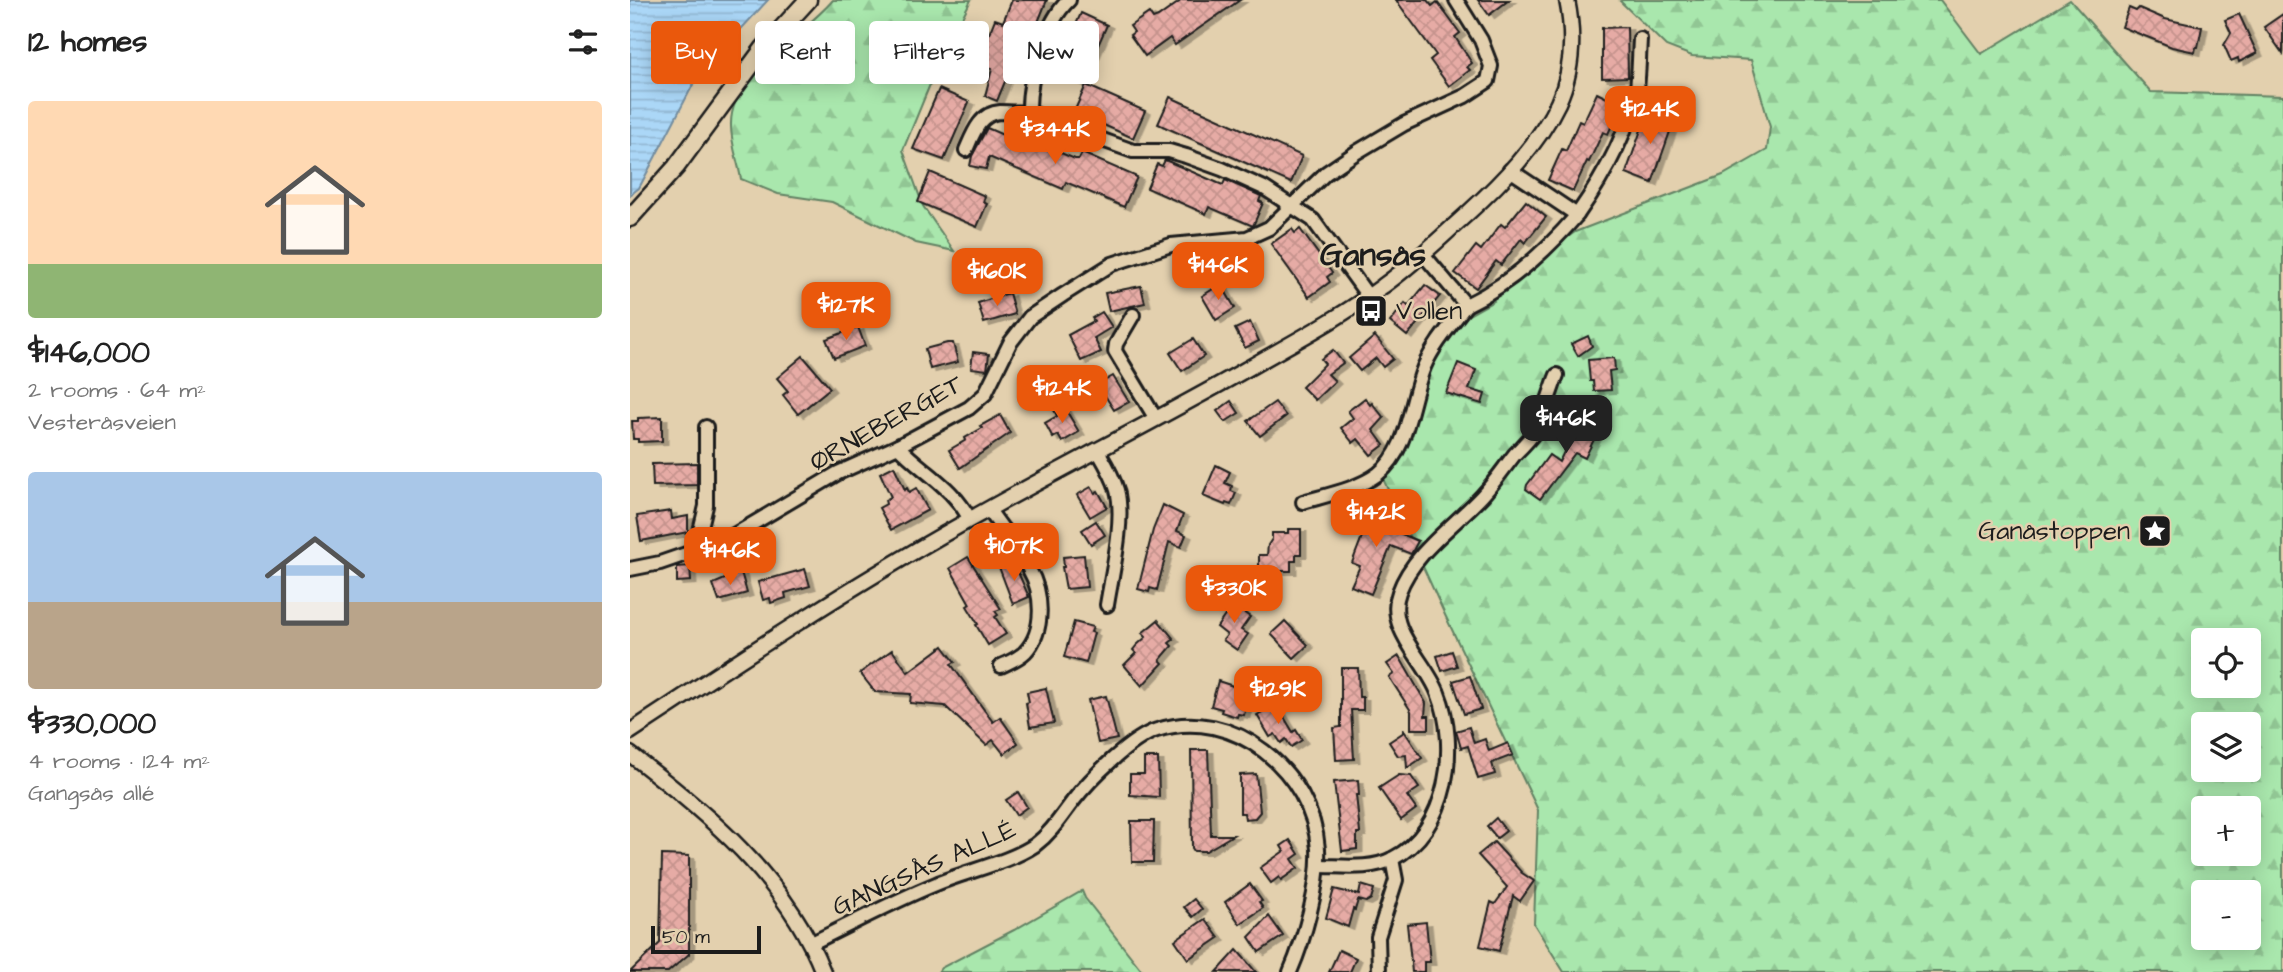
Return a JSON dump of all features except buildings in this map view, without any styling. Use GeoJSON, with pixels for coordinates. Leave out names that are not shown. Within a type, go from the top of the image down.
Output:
{"type":"FeatureCollection","features":[{"type":"Feature","properties":{"kind":"main road"},"geometry":{"type":"LineString","coordinates":[[630,218],[676,167],[764,48],[807,0]]}},
{"type":"Feature","properties":{"kind":"street"},"geometry":{"type":"LineString","coordinates":[[1029,111],[1031,78],[1059,8],[1069,0]]}},
{"type":"Feature","properties":{"kind":"street"},"geometry":{"type":"LineString","coordinates":[[1294,205],[1326,173],[1357,152],[1404,124],[1465,96],[1488,81],[1491,66],[1481,40],[1456,0]]}},
{"type":"Feature","properties":{"kind":"street"},"geometry":{"type":"LineString","coordinates":[[630,732],[876,574],[1323,326],[1423,254],[1510,170],[1551,116],[1565,86],[1572,47],[1567,0]]}},
{"type":"Feature","properties":{"kind":"street"},"geometry":{"type":"LineString","coordinates":[[1303,502],[1368,480],[1389,463],[1404,434],[1424,367],[1441,338],[1466,305],[1481,298],[1526,264],[1550,244],[1577,215],[1601,178],[1629,115],[1636,90],[1640,39]]}},
{"type":"Feature","properties":{"kind":"street"},"geometry":{"type":"LineString","coordinates":[[966,150],[976,127],[987,116],[997,112],[1021,114],[1029,111],[1133,151],[1169,151],[1210,164],[1264,188],[1294,205],[1312,220],[1368,296]]}},
{"type":"Feature","properties":{"kind":"street"},"geometry":{"type":"LineString","coordinates":[[1510,170],[1577,215]]}},
{"type":"Feature","properties":{"kind":"street","name":"ØRNEBERGET"},"geometry":{"type":"LineString","coordinates":[[630,569],[660,563],[724,541],[838,473],[898,446],[969,408],[985,394],[1010,343],[1030,317],[1112,264],[1171,245],[1247,238],[1269,228],[1294,205]]}},
{"type":"Feature","properties":{"kind":"street"},"geometry":{"type":"LineString","coordinates":[[1423,254],[1466,305]]}},
{"type":"Feature","properties":{"kind":"street"},"geometry":{"type":"LineString","coordinates":[[1133,315],[1116,344],[1115,351],[1156,419]]}},
{"type":"Feature","properties":{"kind":"street"},"geometry":{"type":"LineString","coordinates":[[1319,866],[1360,866],[1392,859],[1413,844],[1433,815],[1446,776],[1447,732],[1438,691],[1400,626],[1396,610],[1397,596],[1416,562],[1481,496],[1535,430],[1557,375]]}},
{"type":"Feature","properties":{"kind":"street"},"geometry":{"type":"LineString","coordinates":[[695,552],[706,506],[706,427]]}},
{"type":"Feature","properties":{"kind":"street"},"geometry":{"type":"LineString","coordinates":[[898,446],[961,502],[970,520]]}},
{"type":"Feature","properties":{"kind":"street"},"geometry":{"type":"LineString","coordinates":[[1098,450],[1118,493],[1119,509],[1107,604]]}},
{"type":"Feature","properties":{"kind":"street"},"geometry":{"type":"LineString","coordinates":[[989,510],[1030,570],[1040,606],[1033,642],[1015,660],[1001,666]]}},
{"type":"Feature","properties":{"kind":"street","name":"GANGSÅS ALLÉ"},"geometry":{"type":"LineString","coordinates":[[811,943],[909,896],[1034,845],[1056,825],[1087,786],[1131,744],[1156,730],[1172,726],[1205,725],[1241,736],[1273,758],[1298,789],[1309,813],[1318,845],[1319,866],[1304,935],[1290,972]]}},
{"type":"Feature","properties":{"kind":"street"},"geometry":{"type":"LineString","coordinates":[[630,754],[727,836],[752,861],[787,902],[811,943],[823,972]]}},
{"type":"Feature","properties":{"kind":"street"},"geometry":{"type":"LineString","coordinates":[[1379,972],[1378,937],[1396,880],[1392,859]]}},
{"type":"Feature","properties":{"kind":"green space"},"geometry":{"type":"Polygon","coordinates":[[[833,0],[971,0],[960,21],[869,21],[869,84],[930,84],[903,150],[923,206],[954,251],[916,243],[832,202],[778,194],[741,179],[731,126],[734,107],[742,89],[755,72],[755,84],[855,84],[855,21],[812,21],[833,0]]]}},
{"type":"Feature","properties":{"kind":"green space"},"geometry":{"type":"Polygon","coordinates":[[[1940,0],[1981,54],[2070,0],[2151,92],[2283,96],[2283,972],[1564,972],[1534,924],[1538,810],[1384,481],[1433,335],[1494,301],[1489,293],[1575,232],[1723,175],[1767,150],[1770,127],[1751,60],[1692,56],[1666,46],[1620,1],[1940,0]]]}},
{"type":"Feature","properties":{"kind":"green space"},"geometry":{"type":"Polygon","coordinates":[[[1082,891],[1143,972],[938,972],[941,968],[1082,891]]]}},
{"type":"Feature","properties":{"kind":"water"},"geometry":{"type":"Polygon","coordinates":[[[630,0],[768,0],[741,29],[741,21],[651,21],[651,84],[693,84],[639,188],[630,195],[630,0]]]}},
{"type":"Feature","properties":{"kind":"place","name":"Vollen"},"geometry":{"type":"Point","coordinates":[1371,311]}},
{"type":"Feature","properties":{"kind":"place","name":"Ganåstoppen"},"geometry":{"type":"Point","coordinates":[2155,531]}},
{"type":"Feature","properties":{"kind":"district","name":"Gansås"},"geometry":{"type":"Point","coordinates":[1373,255]}}]}
